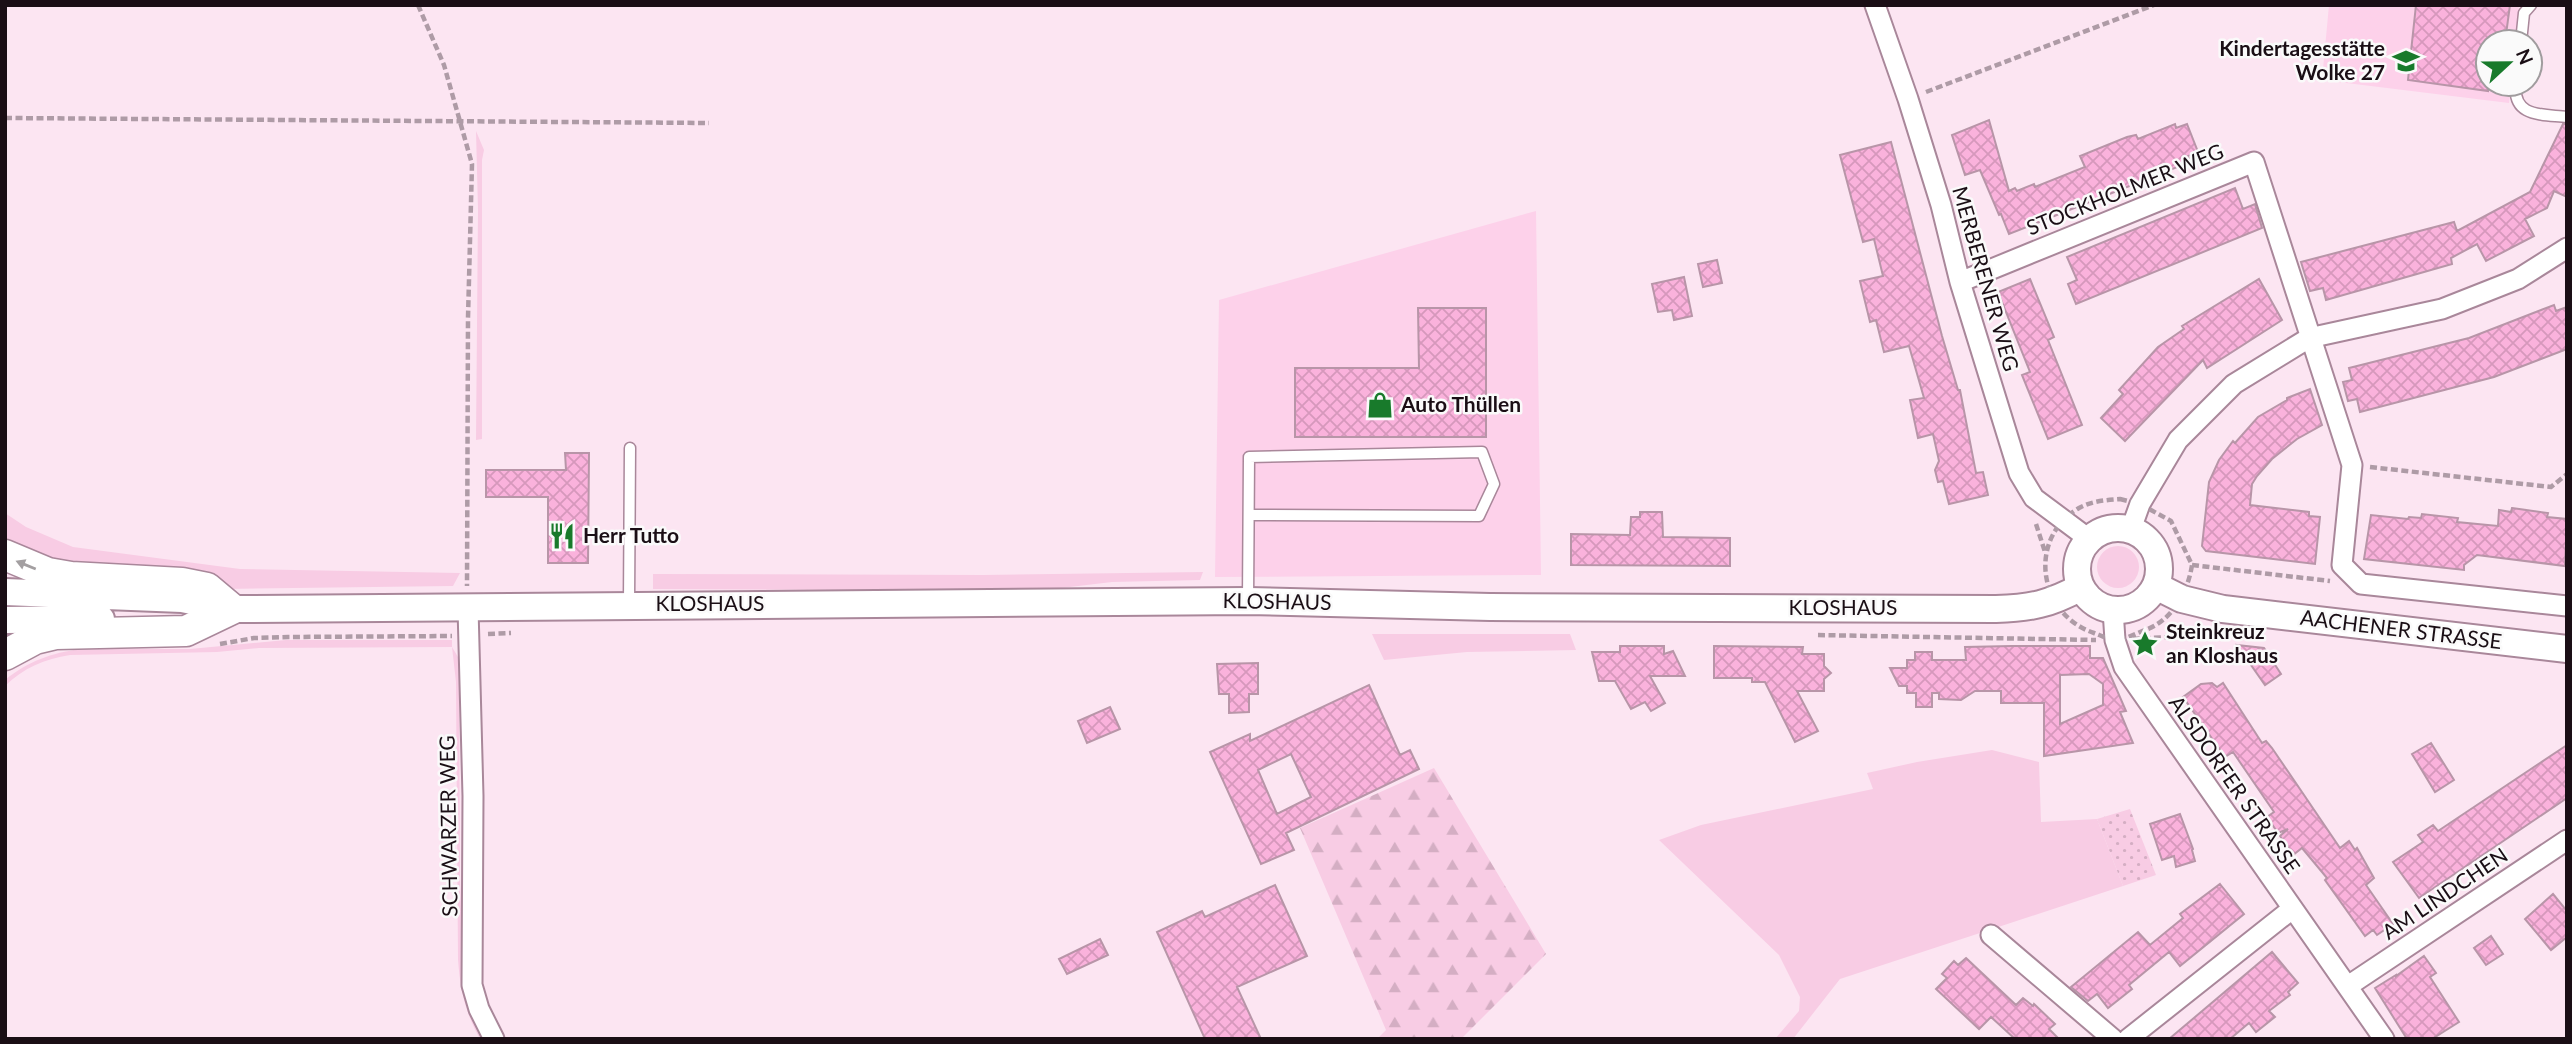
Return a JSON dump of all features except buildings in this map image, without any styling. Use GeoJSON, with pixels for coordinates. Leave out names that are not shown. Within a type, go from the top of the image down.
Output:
{"type":"FeatureCollection","features":[{"type":"Feature","properties":{"kind":"main road"},"geometry":{"type":"LineString","coordinates":[[2108,528],[2131,529],[2143,536],[2152,546],[2158,559],[2156,586],[2149,597],[2138,605],[2113,610],[2100,606],[2089,598],[2081,587],[2077,562],[2089,539],[2108,528]]}},
{"type":"Feature","properties":{"kind":"main road"},"geometry":{"type":"LineString","coordinates":[[5,555],[48,573],[71,577],[182,583],[207,589],[232,608]]}},
{"type":"Feature","properties":{"kind":"main road","name":"AACHENER STRASSE"},"geometry":{"type":"LineString","coordinates":[[2156,586],[2182,599],[2223,609],[2567,649]]}},
{"type":"Feature","properties":{"kind":"main road","name":"KLOSHAUS"},"geometry":{"type":"LineString","coordinates":[[232,608],[1248,601],[1490,607],[1982,609],[2028,608],[2054,602],[2081,587]]}},
{"type":"Feature","properties":{"kind":"main road"},"geometry":{"type":"LineString","coordinates":[[5,592],[182,599],[232,608]]}},
{"type":"Feature","properties":{"kind":"main road"},"geometry":{"type":"LineString","coordinates":[[5,620],[195,618],[232,608]]}},
{"type":"Feature","properties":{"kind":"main road"},"geometry":{"type":"LineString","coordinates":[[5,655],[35,639],[55,634],[186,631],[232,608]]}},
{"type":"Feature","properties":{"kind":"street","name":"MERBERENER WEG"},"geometry":{"type":"LineString","coordinates":[[1875,5],[1941,205],[1959,282],[2019,473],[2034,498],[2089,539]]}},
{"type":"Feature","properties":{"kind":"street","name":"STOCKHOLMER WEG"},"geometry":{"type":"LineString","coordinates":[[1959,282],[2253,162],[2289,267],[2309,338]]}},
{"type":"Feature","properties":{"kind":"street"},"geometry":{"type":"LineString","coordinates":[[2131,529],[2140,504],[2178,440],[2234,384],[2309,338],[2442,309],[2518,279],[2567,247]]}},
{"type":"Feature","properties":{"kind":"street"},"geometry":{"type":"LineString","coordinates":[[2309,338],[2352,465],[2342,565],[2361,584],[2567,606]]}},
{"type":"Feature","properties":{"kind":"street","name":"SCHWARZER WEG"},"geometry":{"type":"LineString","coordinates":[[468,608],[472,985],[479,1009],[494,1039]]}},
{"type":"Feature","properties":{"kind":"street","name":"ALSDORFER STRASSE"},"geometry":{"type":"LineString","coordinates":[[2113,610],[2115,640],[2124,667],[2384,1039]]}},
{"type":"Feature","properties":{"kind":"street","name":"AM LINDCHEN"},"geometry":{"type":"LineString","coordinates":[[2348,986],[2567,840]]}},
{"type":"Feature","properties":{"kind":"street","name":"ALSDORFER STRASSE"},"geometry":{"type":"LineString","coordinates":[[2128,1039],[2292,909]]}},
{"type":"Feature","properties":{"kind":"street"},"geometry":{"type":"LineString","coordinates":[[1991,935],[2113,1039]]}},
{"type":"Feature","properties":{"kind":"lane"},"geometry":{"type":"LineString","coordinates":[[2522,28],[2524,13],[2531,5]]}},
{"type":"Feature","properties":{"kind":"lane"},"geometry":{"type":"LineString","coordinates":[[2517,98],[2520,106],[2531,113],[2567,117]]}},
{"type":"Feature","properties":{"kind":"lane"},"geometry":{"type":"LineString","coordinates":[[629,604],[630,448]]}},
{"type":"Feature","properties":{"kind":"lane"},"geometry":{"type":"LineString","coordinates":[[1248,601],[1249,457],[1482,452],[1494,484],[1479,516],[1250,515]]}},
{"type":"Feature","properties":{"kind":"path"},"geometry":{"type":"LineString","coordinates":[[418,5],[444,65],[472,164],[468,318],[468,608]]}},
{"type":"Feature","properties":{"kind":"path"},"geometry":{"type":"LineString","coordinates":[[1908,99],[2154,5]]}},
{"type":"Feature","properties":{"kind":"path"},"geometry":{"type":"LineString","coordinates":[[5,118],[709,123]]}},
{"type":"Feature","properties":{"kind":"path"},"geometry":{"type":"LineString","coordinates":[[2352,465],[2551,487],[2567,474]]}},
{"type":"Feature","properties":{"kind":"path"},"geometry":{"type":"LineString","coordinates":[[1807,634],[2115,640],[2159,626],[2182,599],[2192,565],[2171,521],[2140,504],[2120,499],[2099,500],[2080,508],[2063,520]]}},
{"type":"Feature","properties":{"kind":"path"},"geometry":{"type":"LineString","coordinates":[[2192,565],[2361,584]]}},
{"type":"Feature","properties":{"kind":"path"},"geometry":{"type":"LineString","coordinates":[[213,644],[254,638],[524,633]]}},
{"type":"Feature","properties":{"kind":"shaded area","name":"Kindertagesstätte Wolke 27"},"geometry":{"type":"Polygon","coordinates":[[[2329,5],[2519,5],[2517,28],[2474,28],[2474,98],[2510,98],[2509,103],[2322,80],[2329,5]]]}},
{"type":"Feature","properties":{"kind":"shaded area"},"geometry":{"type":"Polygon","coordinates":[[[1536,211],[1541,575],[1215,577],[1219,300],[1536,211]]]}},
{"type":"Feature","properties":{"kind":"green space"},"geometry":{"type":"Polygon","coordinates":[[[476,131],[484,150],[482,439],[476,440],[478,210],[476,131]]]}},
{"type":"Feature","properties":{"kind":"green space"},"geometry":{"type":"Polygon","coordinates":[[[5,513],[26,527],[73,547],[240,569],[460,573],[453,586],[223,589],[90,571],[5,545],[5,513]]]}},
{"type":"Feature","properties":{"kind":"green space"},"geometry":{"type":"Polygon","coordinates":[[[2118,546],[2133,552],[2139,567],[2133,582],[2118,588],[2103,582],[2097,567],[2103,552],[2118,546]]]}},
{"type":"Feature","properties":{"kind":"green space"},"geometry":{"type":"Polygon","coordinates":[[[1203,572],[1200,580],[1112,582],[1036,591],[653,589],[653,574],[983,575],[1203,572]]]}},
{"type":"Feature","properties":{"kind":"green space"},"geometry":{"type":"Polygon","coordinates":[[[1372,634],[1570,634],[1576,650],[1467,652],[1384,660],[1372,634]]]}},
{"type":"Feature","properties":{"kind":"green space"},"geometry":{"type":"Polygon","coordinates":[[[286,640],[452,640],[452,647],[259,648],[217,652],[70,655],[35,665],[5,686],[5,680],[31,663],[80,649],[190,649],[286,640]]]}},
{"type":"Feature","properties":{"kind":"green space"},"geometry":{"type":"Polygon","coordinates":[[[452,647],[458,657],[459,676],[463,977],[484,1039],[480,1039],[467,1010],[458,959],[456,682],[452,647]]]}},
{"type":"Feature","properties":{"kind":"green space"},"geometry":{"type":"Polygon","coordinates":[[[1992,750],[2039,762],[2041,822],[2097,819],[2123,886],[1840,979],[1793,1039],[1775,1039],[1799,1011],[1800,997],[1779,955],[1659,840],[1701,825],[1873,789],[1867,773],[1992,750]]]}},
{"type":"Feature","properties":{"kind":"green space"},"geometry":{"type":"Polygon","coordinates":[[[1434,768],[1546,954],[1461,1039],[1377,1039],[1386,1030],[1300,828],[1434,768]]]}},
{"type":"Feature","properties":{"kind":"green space"},"geometry":{"type":"Polygon","coordinates":[[[2130,809],[2156,875],[2123,886],[2097,819],[2130,809]]]}},
{"type":"Feature","properties":{"kind":"place","name":"Kindertagesstätte Wolke 27"},"geometry":{"type":"Point","coordinates":[2406,61]}},
{"type":"Feature","properties":{"kind":"place","name":"Auto Thüllen"},"geometry":{"type":"Point","coordinates":[1380,405]}},
{"type":"Feature","properties":{"kind":"place","name":"Herr Tutto"},"geometry":{"type":"Point","coordinates":[562,536]}},
{"type":"Feature","properties":{"kind":"place","name":"Steinkreuz an Kloshaus"},"geometry":{"type":"Point","coordinates":[2145,644]}}]}
